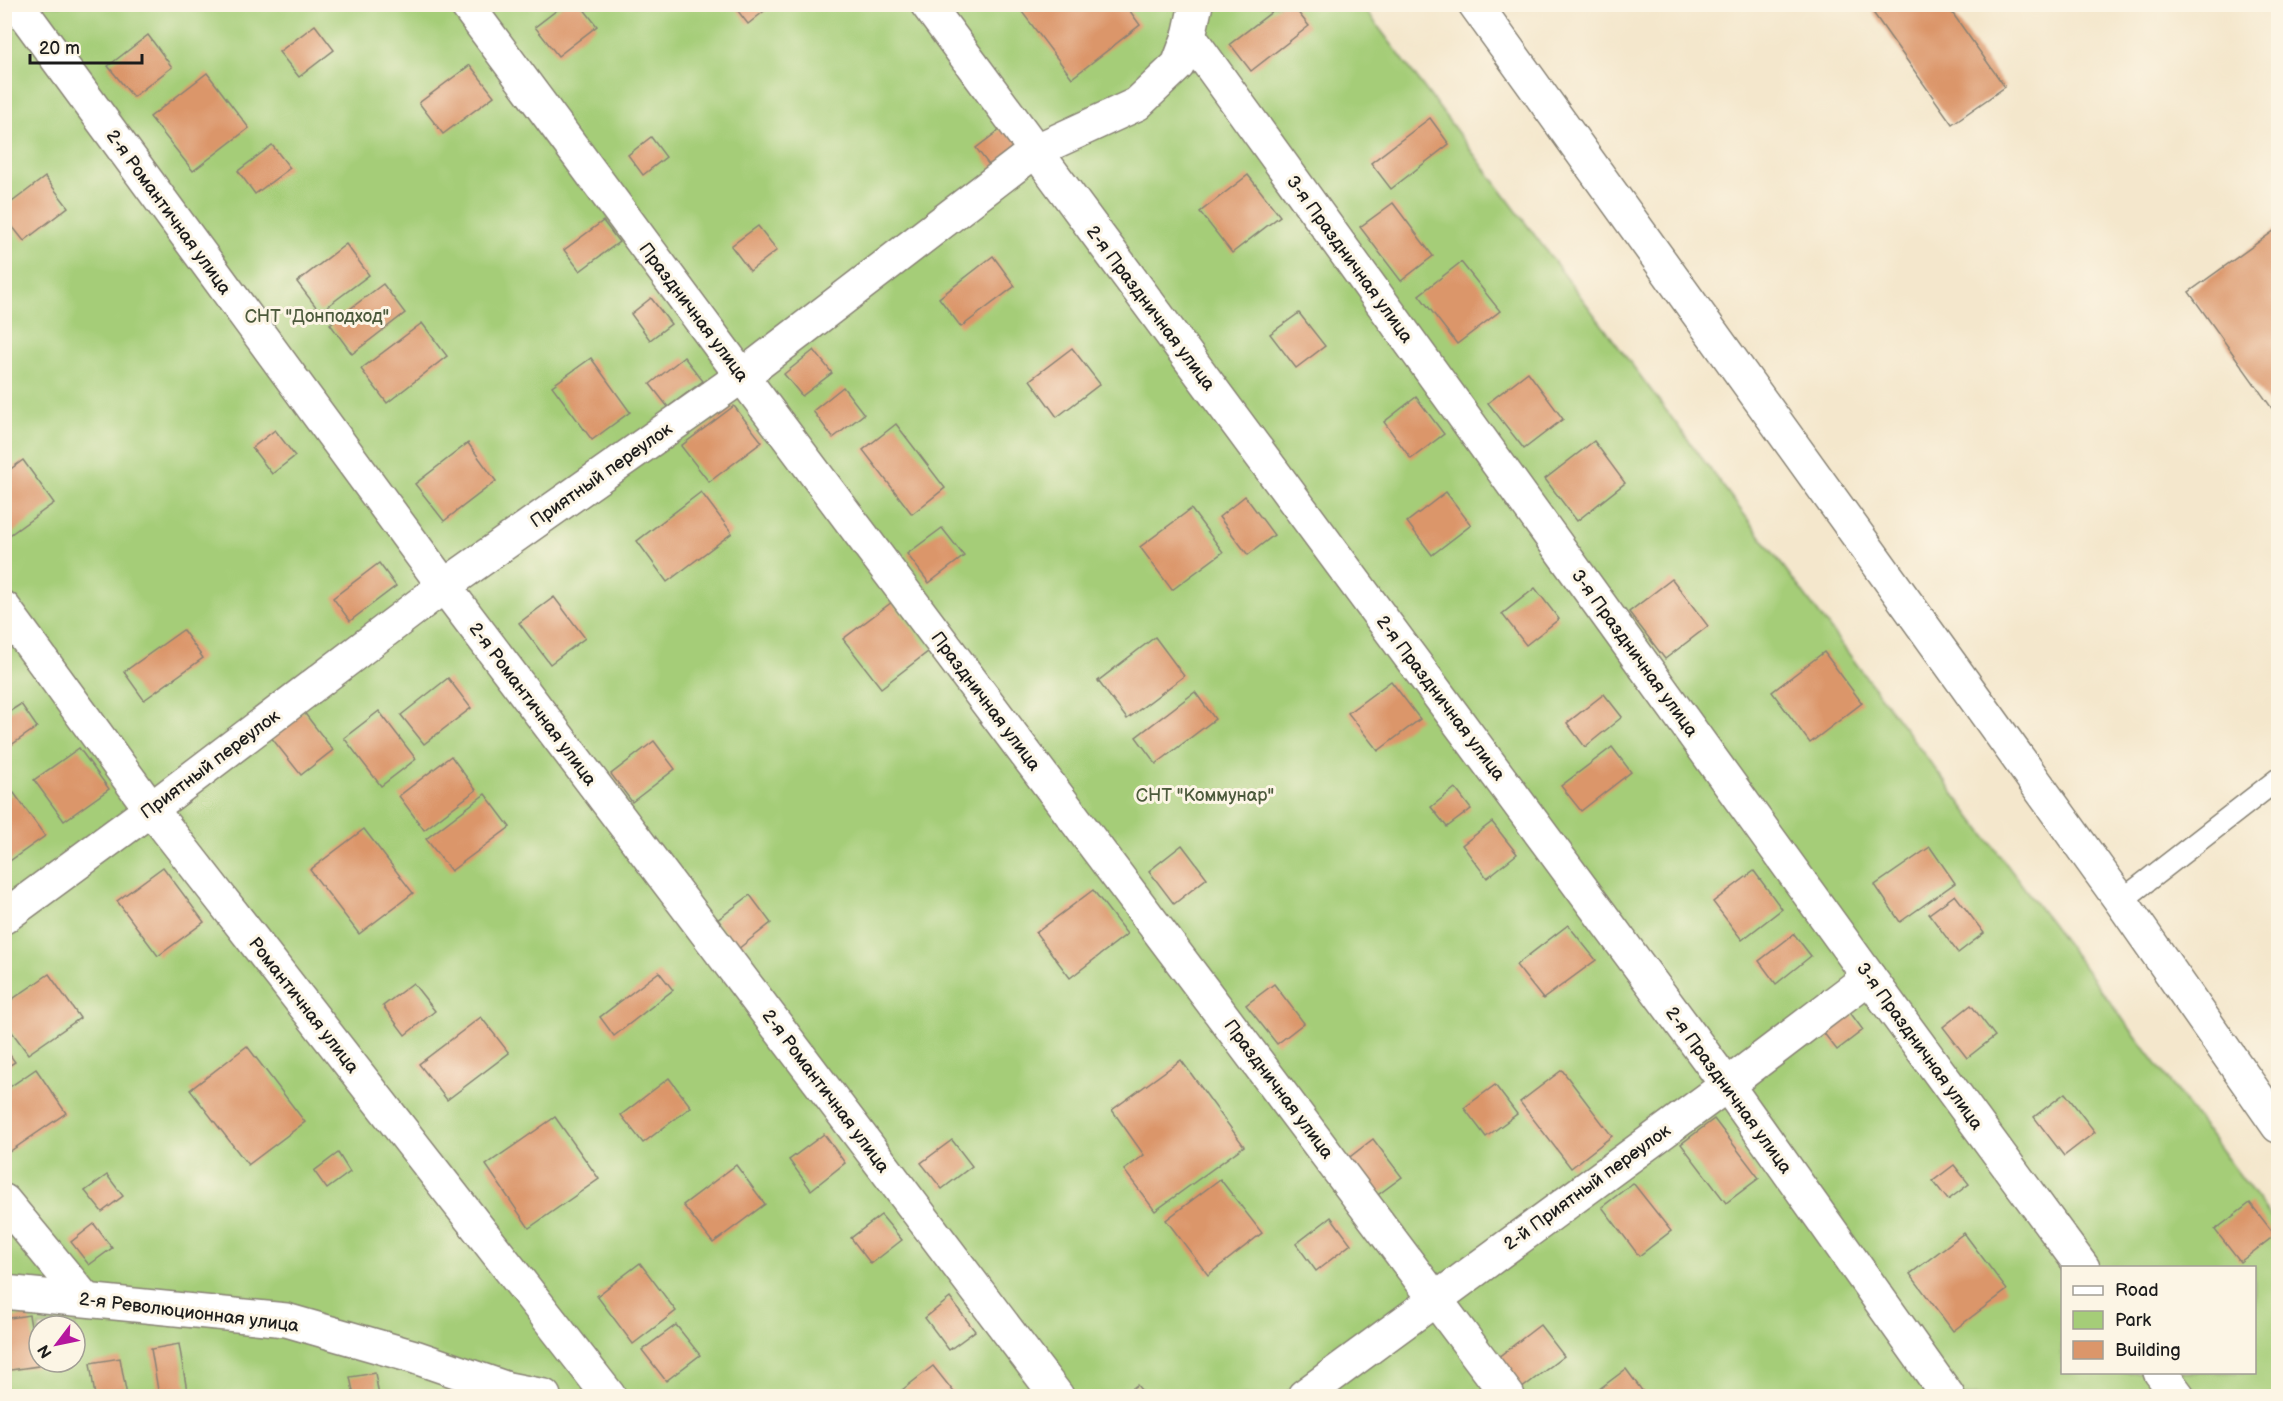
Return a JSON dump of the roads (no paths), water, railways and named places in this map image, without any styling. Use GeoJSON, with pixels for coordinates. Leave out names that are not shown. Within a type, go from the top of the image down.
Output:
{"type":"FeatureCollection","features":[{"type":"Feature","properties":{"kind":"street","name":"2-я Романтичная улица"},"geometry":{"type":"LineString","coordinates":[[17,4],[444,586],[1057,1396]]}},
{"type":"Feature","properties":{"kind":"street","name":"Праздничная улица"},"geometry":{"type":"LineString","coordinates":[[466,4],[742,376],[1508,1396]]}},
{"type":"Feature","properties":{"kind":"street","name":"2-я Праздничная улица"},"geometry":{"type":"LineString","coordinates":[[927,4],[1727,1085],[1948,1396]]}},
{"type":"Feature","properties":{"kind":"street","name":"Приятный переулок"},"geometry":{"type":"LineString","coordinates":[[4,917],[151,809],[444,586],[742,376],[1035,151],[1137,104],[1178,64],[1189,36],[1196,4]]}},
{"type":"Feature","properties":{"kind":"street"},"geometry":{"type":"LineString","coordinates":[[1475,4],[2121,901],[2278,1126]]}},
{"type":"Feature","properties":{"kind":"street","name":"3-я Праздничная улица"},"geometry":{"type":"LineString","coordinates":[[1189,36],[1869,977],[2082,1266]]}},
{"type":"Feature","properties":{"kind":"street","name":"Романтичная улица"},"geometry":{"type":"LineString","coordinates":[[4,608],[151,809],[609,1396]]}},
{"type":"Feature","properties":{"kind":"street","name":"2-й Приятный переулок"},"geometry":{"type":"LineString","coordinates":[[1304,1396],[1727,1085],[1869,977]]}},
{"type":"Feature","properties":{"kind":"street"},"geometry":{"type":"LineString","coordinates":[[4,1201],[85,1299]]}},
{"type":"Feature","properties":{"kind":"street","name":"2-я Революционная улица"},"geometry":{"type":"LineString","coordinates":[[4,1292],[286,1320],[415,1357],[508,1389],[544,1396]]}},
{"type":"Feature","properties":{"kind":"street"},"geometry":{"type":"LineString","coordinates":[[2162,1374],[2178,1396]]}},
{"type":"Feature","properties":{"kind":"lane"},"geometry":{"type":"LineString","coordinates":[[2121,901],[2278,778]]}},
{"type":"Feature","properties":{"kind":"park label","name":"СНТ \"Донподход\""},"geometry":{"type":"Point","coordinates":[317,316]}},
{"type":"Feature","properties":{"kind":"park label","name":"СНТ \"Коммунар\""},"geometry":{"type":"Point","coordinates":[1205,795]}}]}
